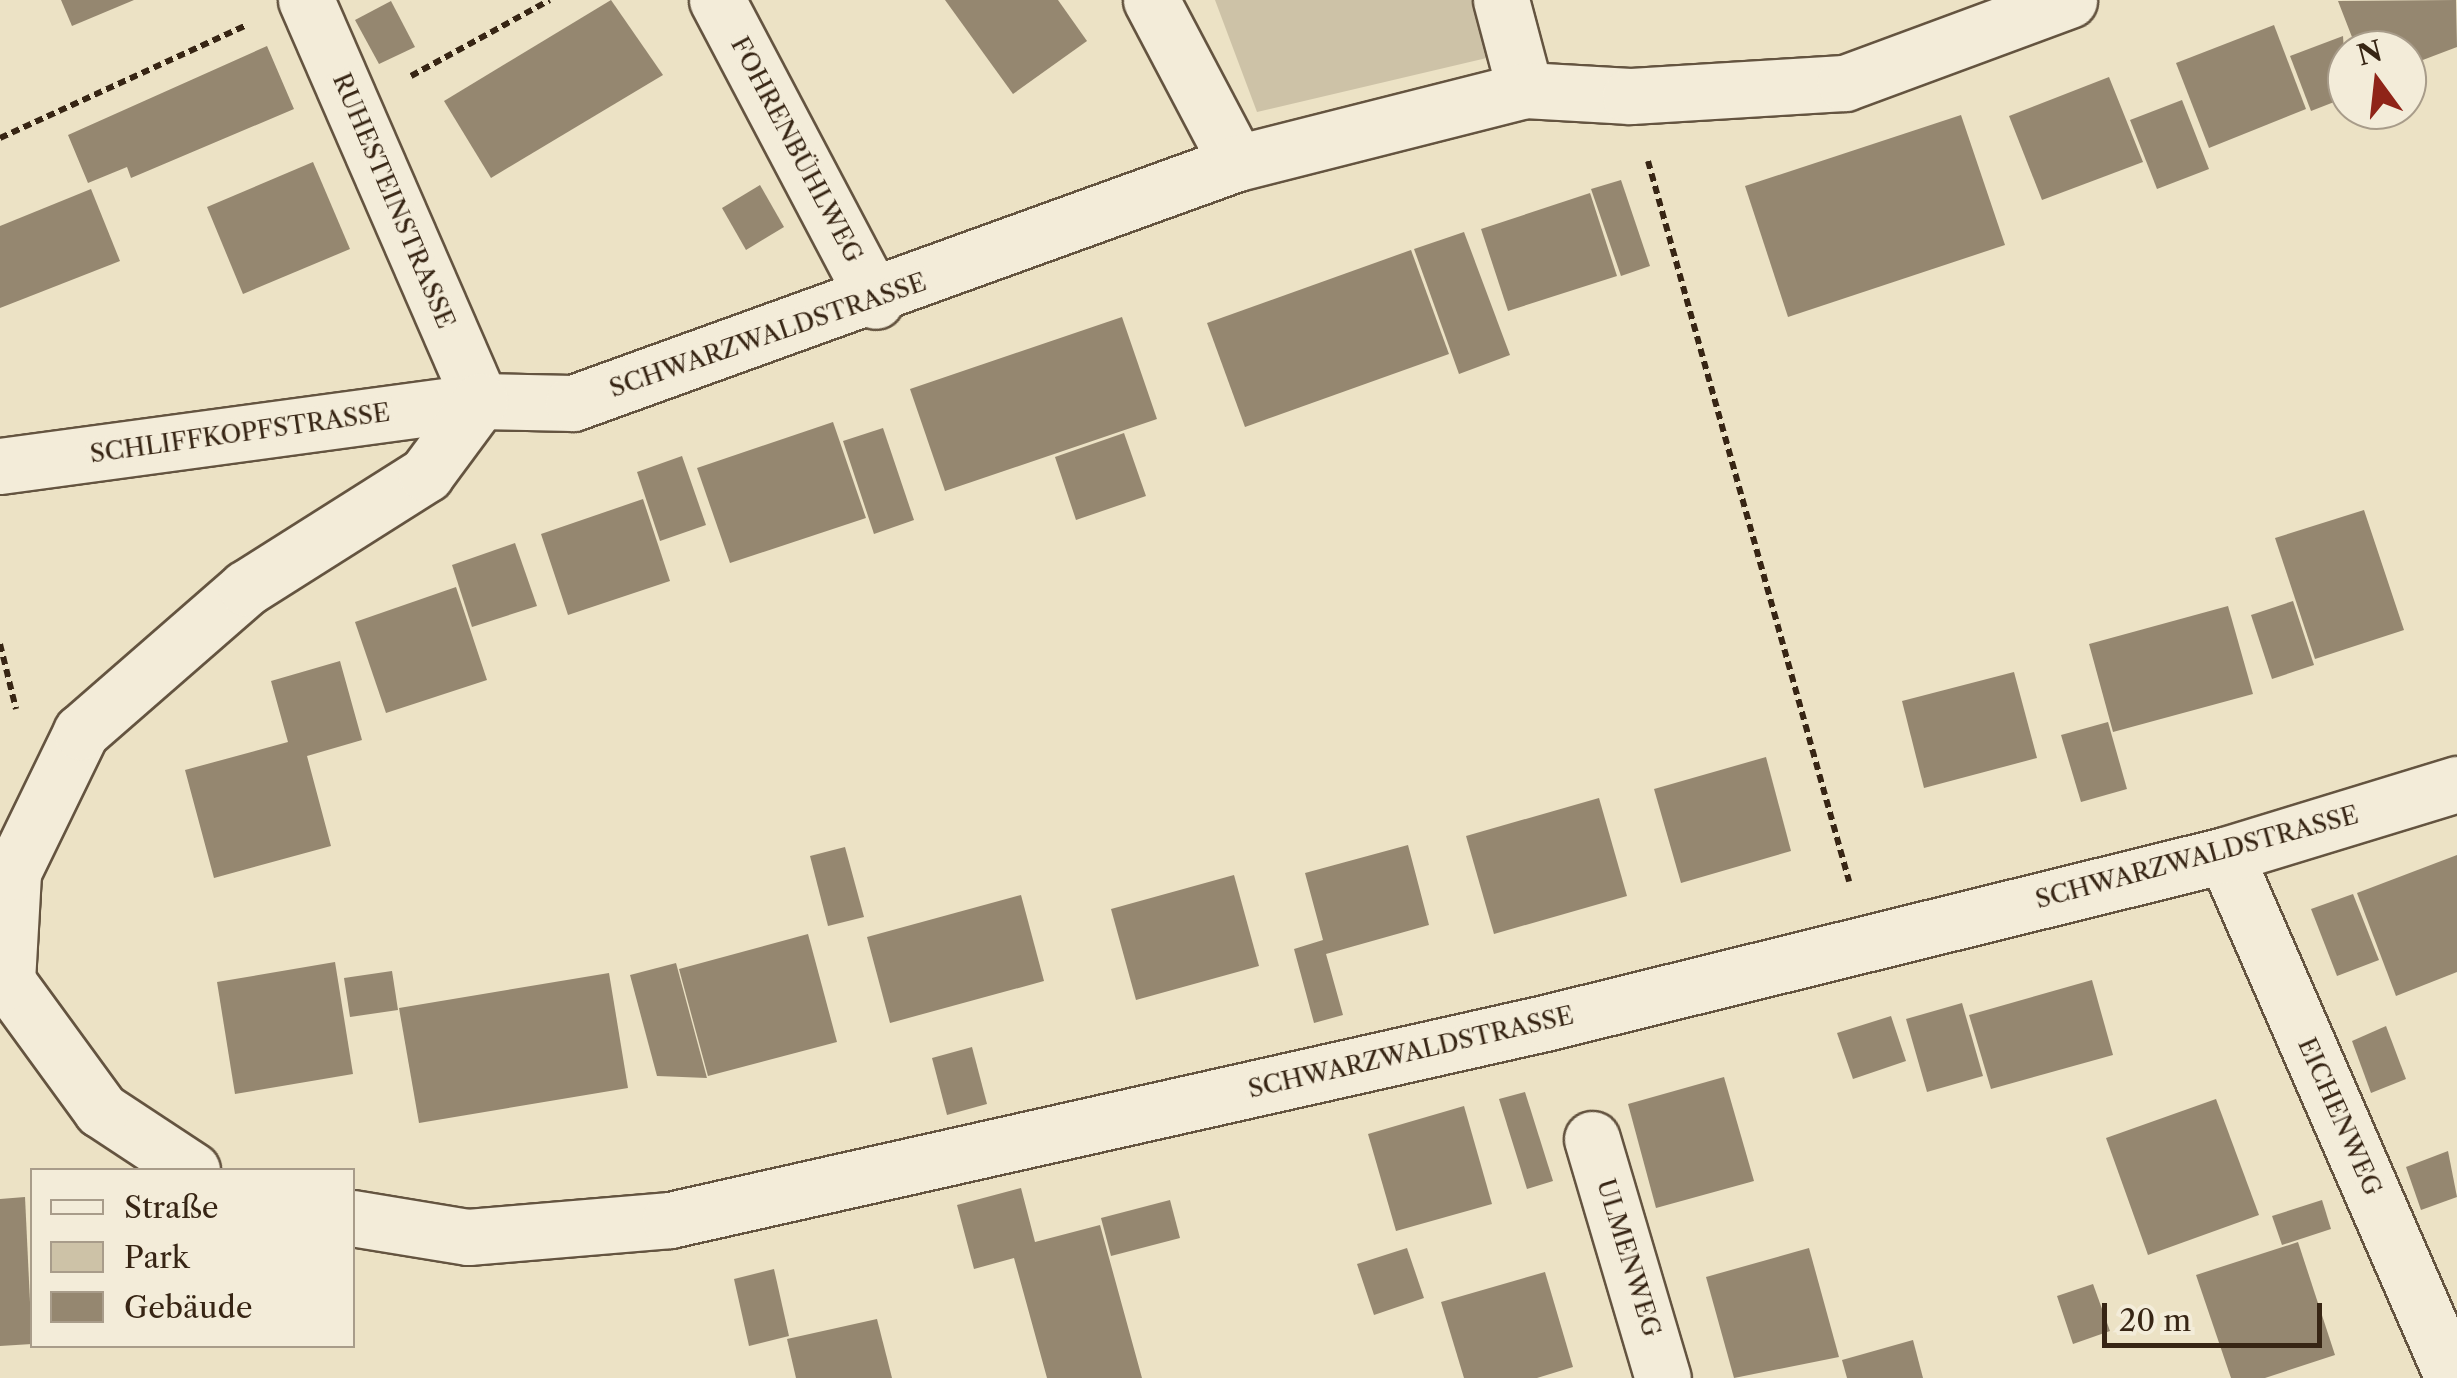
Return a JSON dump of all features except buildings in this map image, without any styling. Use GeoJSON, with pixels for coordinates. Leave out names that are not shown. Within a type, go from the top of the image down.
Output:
{"type":"FeatureCollection","features":[{"type":"Feature","properties":{"kind":"street","name":"FOHRENBÜHLWEG"},"geometry":{"type":"LineString","coordinates":[[717,0],[876,300]]}},
{"type":"Feature","properties":{"kind":"street"},"geometry":{"type":"LineString","coordinates":[[1151,0],[1237,163]]}},
{"type":"Feature","properties":{"kind":"street"},"geometry":{"type":"LineString","coordinates":[[1501,0],[1525,90]]}},
{"type":"Feature","properties":{"kind":"street","name":"SCHWARZWALDSTRASSE"},"geometry":{"type":"LineString","coordinates":[[480,402],[573,403],[876,300],[1237,163],[1525,90],[1630,96],[1845,83],[2069,0]]}},
{"type":"Feature","properties":{"kind":"street","name":"RUHESTEINSTRASSE"},"geometry":{"type":"LineString","coordinates":[[286,8],[352,107],[480,402]]}},
{"type":"Feature","properties":{"kind":"street"},"geometry":{"type":"LineString","coordinates":[[189,1168],[101,1110],[3,981],[13,872],[81,732],[246,588],[426,474],[480,402]]}},
{"type":"Feature","properties":{"kind":"street","name":"SCHLIFFKOPFSTRASSE"},"geometry":{"type":"LineString","coordinates":[[0,466],[480,402]]}},
{"type":"Feature","properties":{"kind":"street","name":"SCHWARZWALDSTRASSE"},"geometry":{"type":"LineString","coordinates":[[355,1218],[468,1237],[670,1220],[1867,945],[2225,855],[2457,784]]}},
{"type":"Feature","properties":{"kind":"street","name":"EICHENWEG"},"geometry":{"type":"LineString","coordinates":[[2225,855],[2453,1378]]}},
{"type":"Feature","properties":{"kind":"street","name":"ULMENWEG"},"geometry":{"type":"LineString","coordinates":[[1592,1139],[1664,1378]]}},
{"type":"Feature","properties":{"kind":"path"},"geometry":{"type":"LineString","coordinates":[[352,107],[550,0]]}},
{"type":"Feature","properties":{"kind":"path"},"geometry":{"type":"LineString","coordinates":[[0,138],[286,8]]}},
{"type":"Feature","properties":{"kind":"path"},"geometry":{"type":"LineString","coordinates":[[1630,96],[1867,945]]}},
{"type":"Feature","properties":{"kind":"green space"},"geometry":{"type":"Polygon","coordinates":[[[1215,0],[1526,0],[1538,46],[1257,112],[1215,0]]]}}]}
